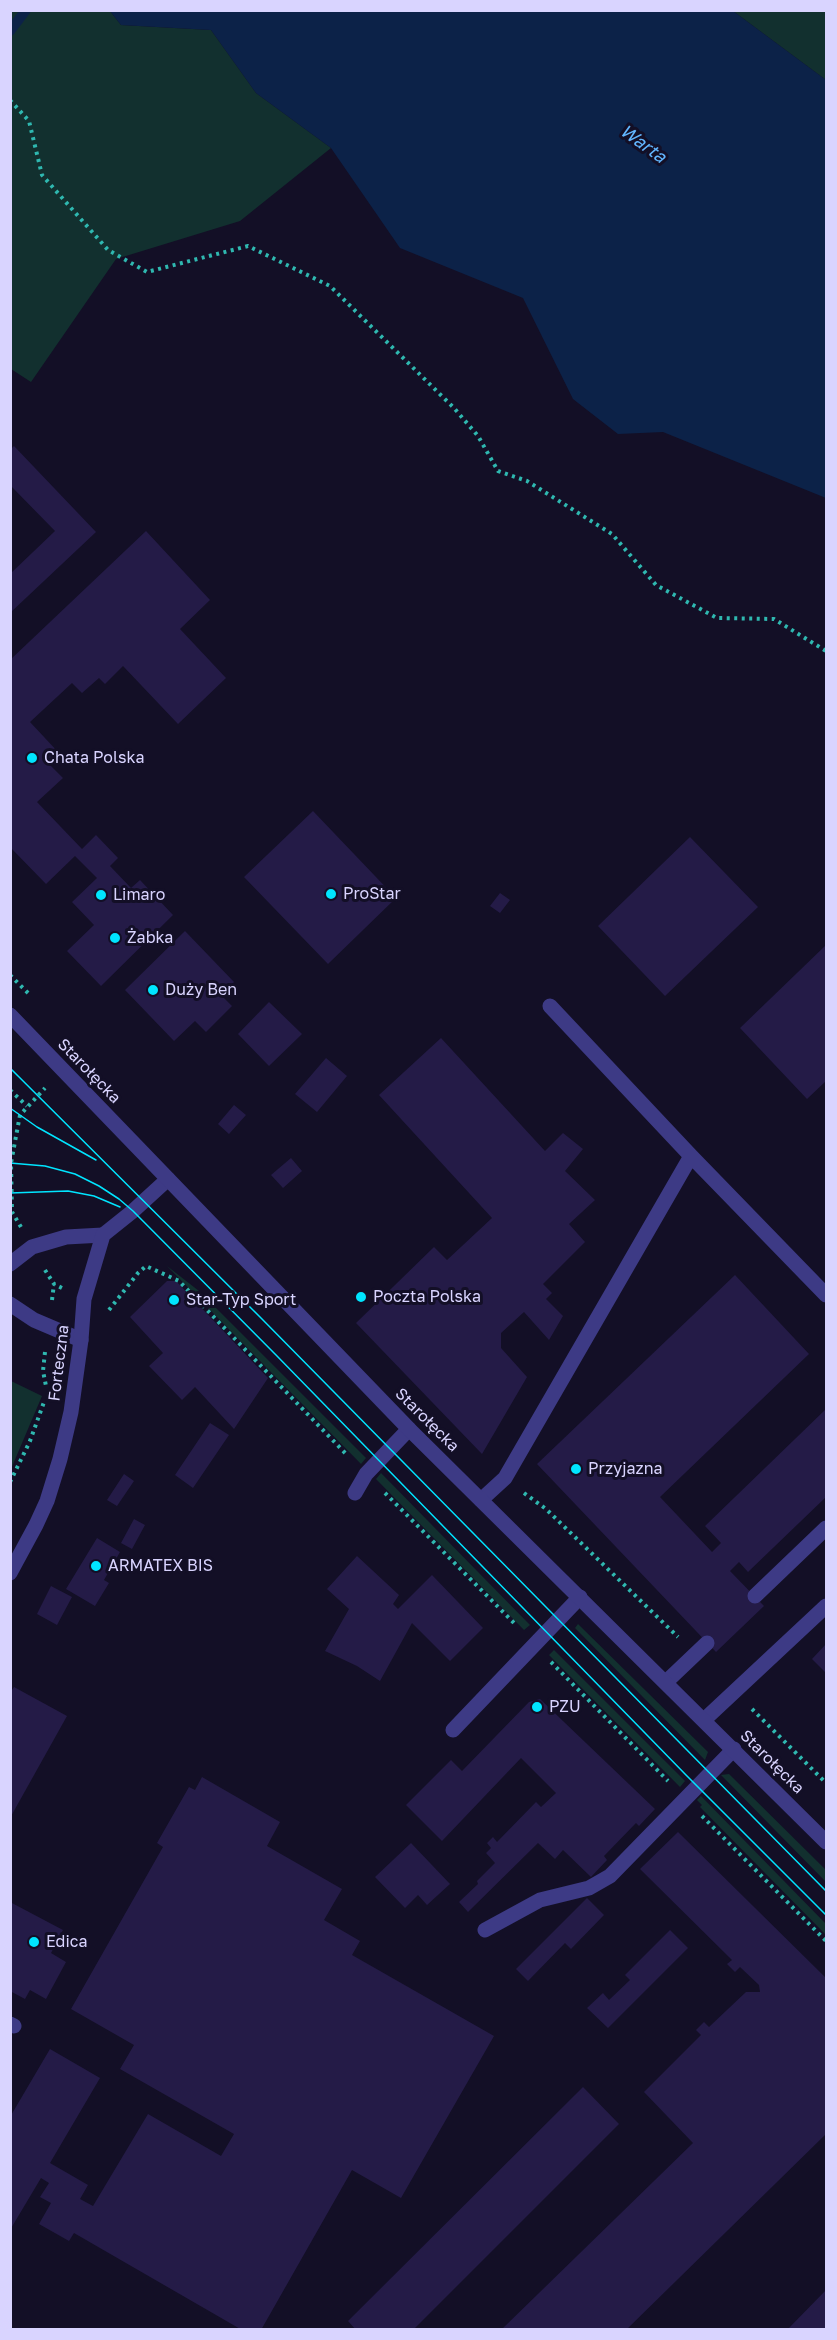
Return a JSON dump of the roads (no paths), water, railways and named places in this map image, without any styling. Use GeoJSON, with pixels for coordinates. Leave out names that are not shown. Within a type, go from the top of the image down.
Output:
{"type":"FeatureCollection","features":[{"type":"Feature","properties":{"kind":"street"},"geometry":{"type":"LineString","coordinates":[[550,1006],[826,1295]]}},
{"type":"Feature","properties":{"kind":"street","name":"Starołęcka"},"geometry":{"type":"LineString","coordinates":[[10,1015],[409,1429],[826,1842]]}},
{"type":"Feature","properties":{"kind":"street"},"geometry":{"type":"LineString","coordinates":[[481,1500],[505,1478],[691,1156]]}},
{"type":"Feature","properties":{"kind":"street"},"geometry":{"type":"LineString","coordinates":[[10,1264],[32,1247],[66,1237],[103,1235],[168,1179]]}},
{"type":"Feature","properties":{"kind":"street","name":"Forteczna"},"geometry":{"type":"LineString","coordinates":[[10,1573],[43,1509],[60,1459],[71,1412],[84,1299],[103,1235]]}},
{"type":"Feature","properties":{"kind":"street"},"geometry":{"type":"LineString","coordinates":[[10,1304],[48,1327],[81,1340]]}},
{"type":"Feature","properties":{"kind":"street"},"geometry":{"type":"LineString","coordinates":[[355,1493],[366,1474],[409,1429]]}},
{"type":"Feature","properties":{"kind":"street"},"geometry":{"type":"LineString","coordinates":[[755,1596],[826,1528]]}},
{"type":"Feature","properties":{"kind":"street"},"geometry":{"type":"LineString","coordinates":[[453,1730],[580,1597]]}},
{"type":"Feature","properties":{"kind":"street"},"geometry":{"type":"LineString","coordinates":[[705,1720],[826,1606]]}},
{"type":"Feature","properties":{"kind":"street"},"geometry":{"type":"LineString","coordinates":[[666,1682],[707,1642]]}},
{"type":"Feature","properties":{"kind":"street"},"geometry":{"type":"LineString","coordinates":[[485,1930],[540,1900],[589,1888],[610,1876],[734,1749]]}},
{"type":"Feature","properties":{"kind":"water","name":"Warta"},"geometry":{"type":"Polygon","coordinates":[[[110,11],[733,11],[826,80],[826,498],[663,432],[618,434],[573,399],[523,298],[400,248],[331,148],[256,93],[211,30],[121,25],[110,11]]]}},
{"type":"Feature","properties":{"kind":"waterway"},"geometry":{"type":"LineString","coordinates":[[10,31],[26,10]]}},
{"type":"Feature","properties":{"kind":"tram line"},"geometry":{"type":"LineString","coordinates":[[10,1068],[261,1318],[826,1891]]}},
{"type":"Feature","properties":{"kind":"tram line"},"geometry":{"type":"LineString","coordinates":[[10,1108],[37,1127],[96,1160]]}},
{"type":"Feature","properties":{"kind":"tram line"},"geometry":{"type":"LineString","coordinates":[[10,1163],[45,1166],[75,1174],[99,1186],[133,1211],[826,1915]]}},
{"type":"Feature","properties":{"kind":"tram line"},"geometry":{"type":"LineString","coordinates":[[10,1193],[68,1191],[94,1196],[120,1207]]}},
{"type":"Feature","properties":{"kind":"place","name":"Chata Polska"},"geometry":{"type":"Point","coordinates":[32,758]}},
{"type":"Feature","properties":{"kind":"place","name":"ProStar"},"geometry":{"type":"Point","coordinates":[331,894]}},
{"type":"Feature","properties":{"kind":"place","name":"Limaro"},"geometry":{"type":"Point","coordinates":[101,895]}},
{"type":"Feature","properties":{"kind":"place","name":"Żabka"},"geometry":{"type":"Point","coordinates":[115,938]}},
{"type":"Feature","properties":{"kind":"place","name":"Duży Ben"},"geometry":{"type":"Point","coordinates":[153,990]}},
{"type":"Feature","properties":{"kind":"place","name":"Poczta Polska"},"geometry":{"type":"Point","coordinates":[361,1297]}},
{"type":"Feature","properties":{"kind":"place","name":"Star-Typ Sport"},"geometry":{"type":"Point","coordinates":[174,1300]}},
{"type":"Feature","properties":{"kind":"place","name":"Przyjazna"},"geometry":{"type":"Point","coordinates":[576,1469]}},
{"type":"Feature","properties":{"kind":"place","name":"ARMATEX BIS"},"geometry":{"type":"Point","coordinates":[96,1566]}},
{"type":"Feature","properties":{"kind":"place","name":"PZU"},"geometry":{"type":"Point","coordinates":[537,1707]}},
{"type":"Feature","properties":{"kind":"place","name":"Edica"},"geometry":{"type":"Point","coordinates":[34,1942]}}]}
